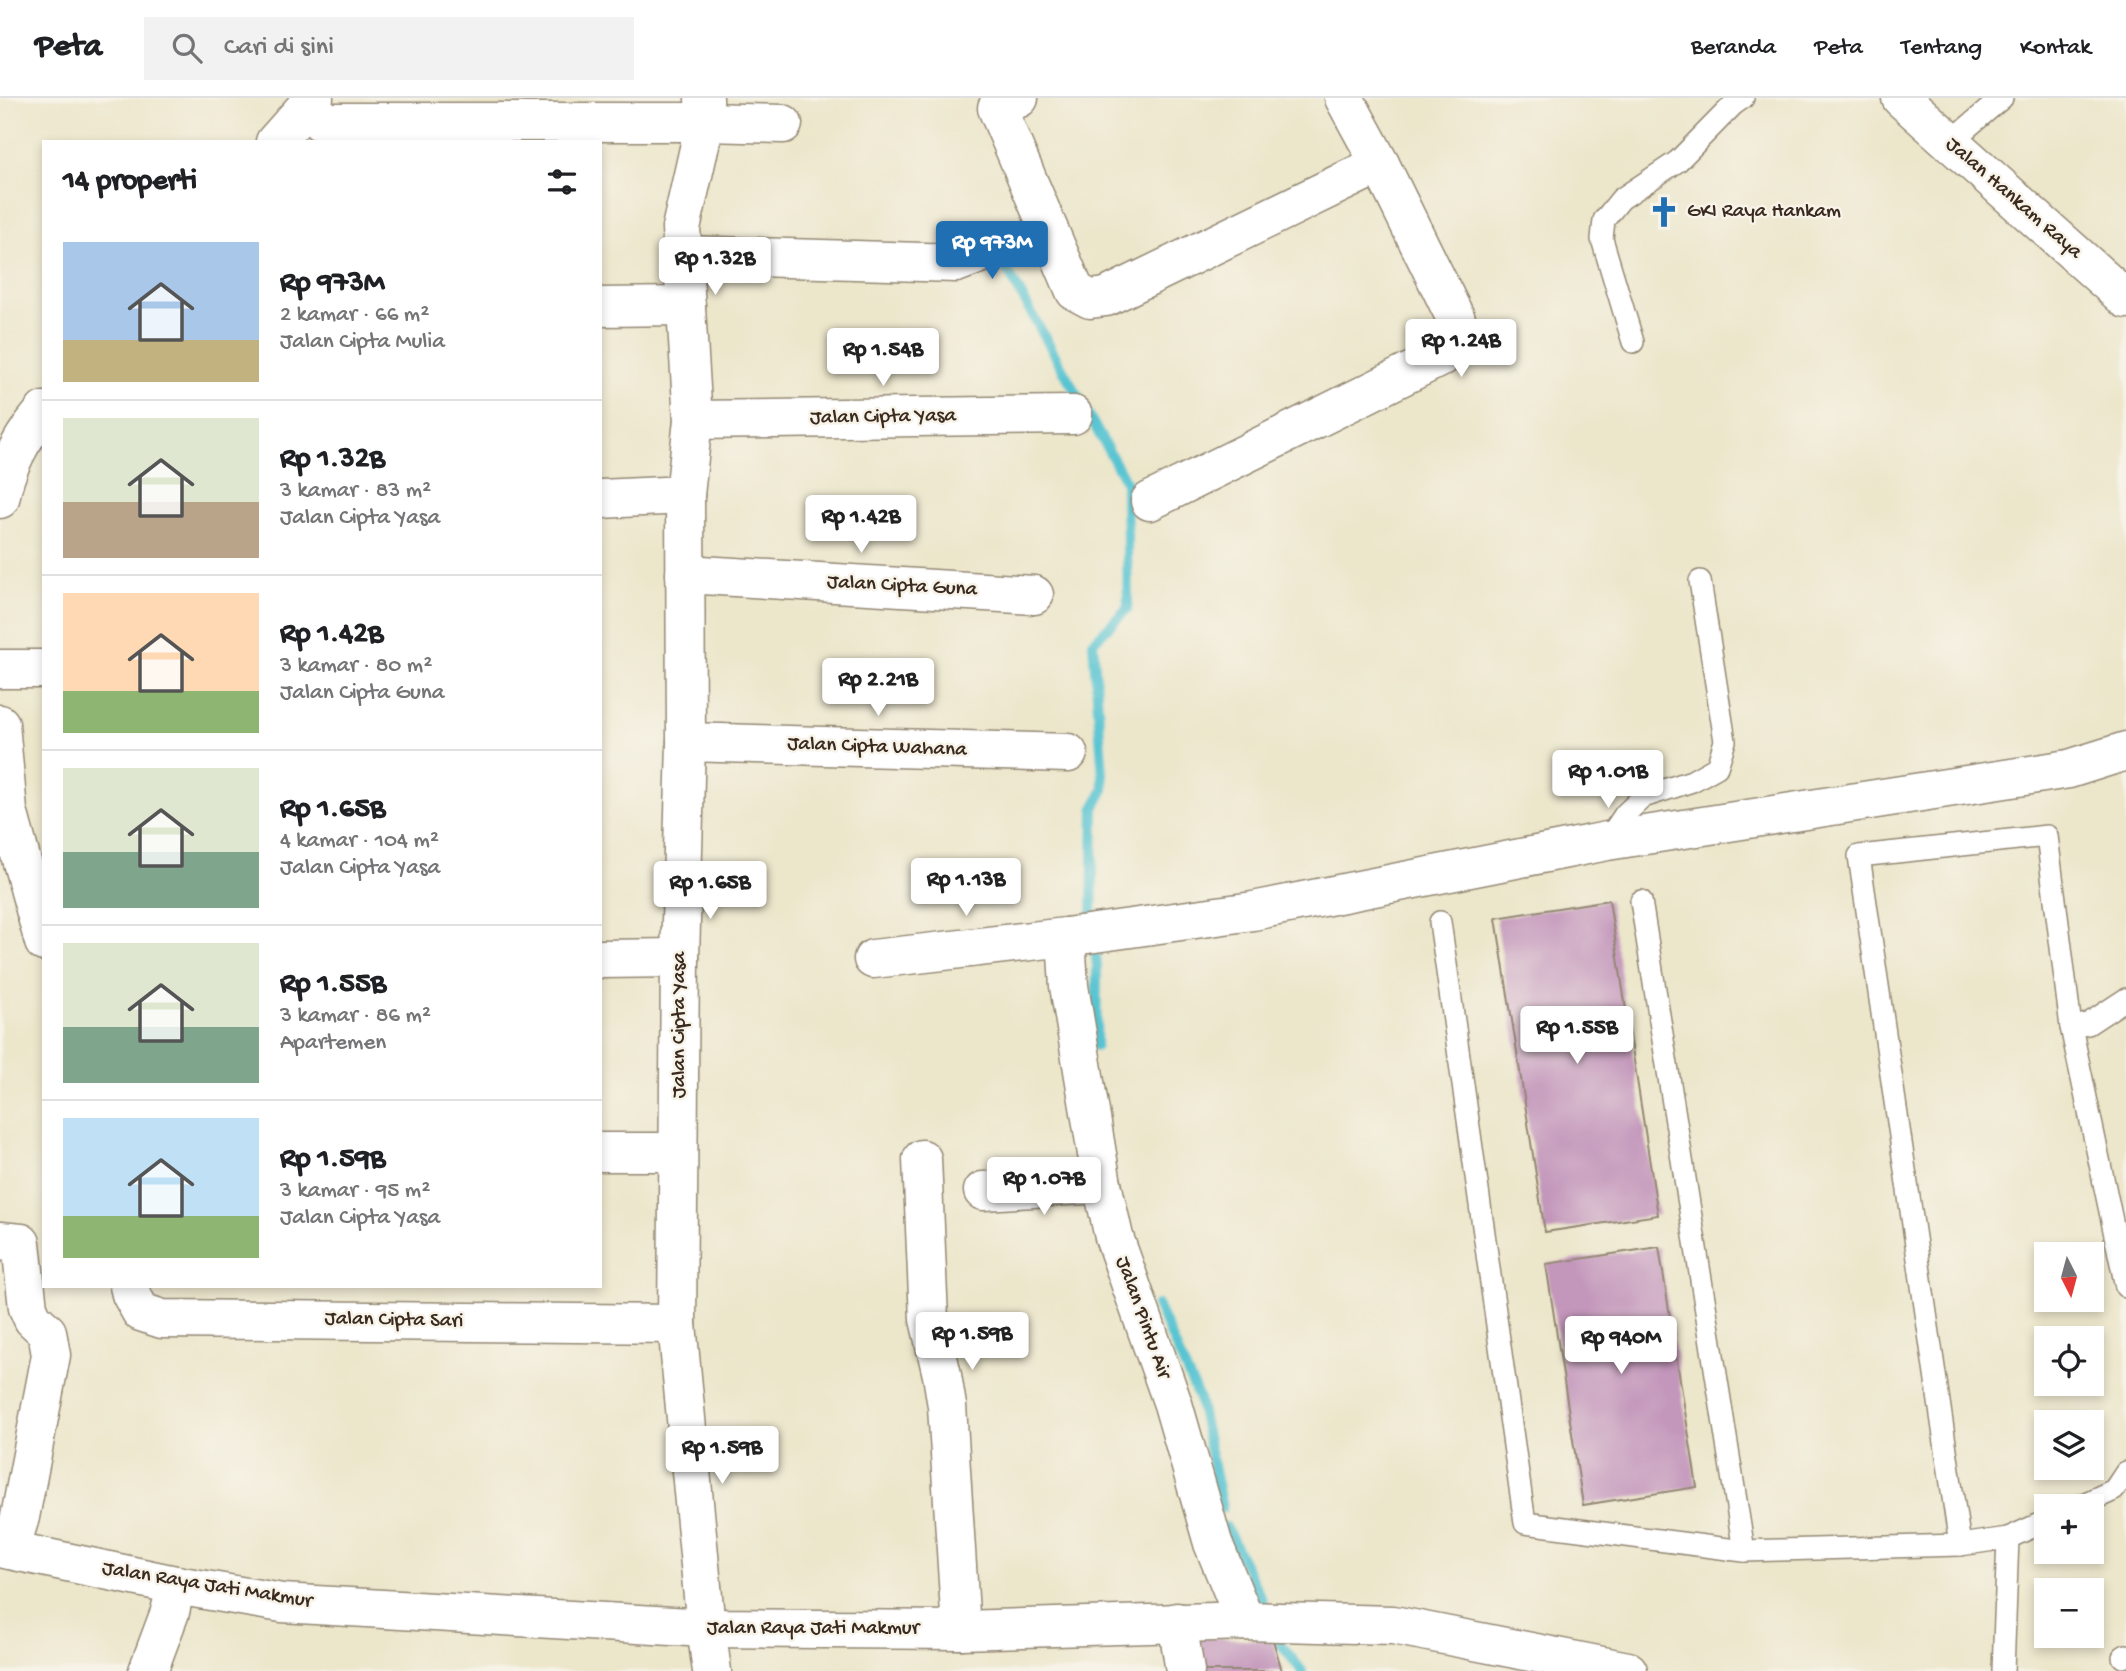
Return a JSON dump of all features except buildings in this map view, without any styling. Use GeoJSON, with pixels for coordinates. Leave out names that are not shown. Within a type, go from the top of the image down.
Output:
{"type":"FeatureCollection","features":[{"type":"Feature","properties":{"kind":"street"},"geometry":{"type":"LineString","coordinates":[[1019,98],[997,108],[1075,291],[1090,299],[1106,297],[1380,164]]}},
{"type":"Feature","properties":{"kind":"street"},"geometry":{"type":"LineString","coordinates":[[1150,501],[1429,363],[1450,350],[1455,342],[1458,330],[1456,319],[1380,164],[1344,98]]}},
{"type":"Feature","properties":{"kind":"street","name":"Jalan Hankam Raya"},"geometry":{"type":"LineString","coordinates":[[1901,98],[2126,299]]}},
{"type":"Feature","properties":{"kind":"street"},"geometry":{"type":"LineString","coordinates":[[297,116],[705,110],[782,124]]}},
{"type":"Feature","properties":{"kind":"street","name":"Jalan Cipta Yasa"},"geometry":{"type":"LineString","coordinates":[[705,110],[681,228],[693,420],[685,495],[687,742],[680,958],[677,1324],[712,1671]]}},
{"type":"Feature","properties":{"kind":"street"},"geometry":{"type":"LineString","coordinates":[[683,255],[956,263],[1006,244]]}},
{"type":"Feature","properties":{"kind":"street"},"geometry":{"type":"LineString","coordinates":[[602,307],[686,306]]}},
{"type":"Feature","properties":{"kind":"street"},"geometry":{"type":"LineString","coordinates":[[0,499],[4,477],[19,445],[42,414]]}},
{"type":"Feature","properties":{"kind":"street","name":"Jalan Cipta Yasa"},"geometry":{"type":"LineString","coordinates":[[693,420],[1073,415]]}},
{"type":"Feature","properties":{"kind":"street"},"geometry":{"type":"LineString","coordinates":[[602,499],[685,495]]}},
{"type":"Feature","properties":{"kind":"street","name":"Jalan Cipta Guna"},"geometry":{"type":"LineString","coordinates":[[685,575],[1034,595]]}},
{"type":"Feature","properties":{"kind":"street"},"geometry":{"type":"LineString","coordinates":[[0,669],[42,669]]}},
{"type":"Feature","properties":{"kind":"street"},"geometry":{"type":"LineString","coordinates":[[0,724],[8,811],[42,935]]}},
{"type":"Feature","properties":{"kind":"street","name":"Jalan Cipta Wahana"},"geometry":{"type":"LineString","coordinates":[[687,742],[1068,753]]}},
{"type":"Feature","properties":{"kind":"street"},"geometry":{"type":"LineString","coordinates":[[873,958],[1253,911],[1607,841],[2069,769],[2126,751]]}},
{"type":"Feature","properties":{"kind":"street","name":"Jalan Pintu Air"},"geometry":{"type":"LineString","coordinates":[[1083,934],[1069,986],[1102,1184],[1114,1237],[1173,1404],[1213,1543],[1245,1621]]}},
{"type":"Feature","properties":{"kind":"street"},"geometry":{"type":"LineString","coordinates":[[602,959],[680,958]]}},
{"type":"Feature","properties":{"kind":"street"},"geometry":{"type":"LineString","coordinates":[[602,1152],[678,1152]]}},
{"type":"Feature","properties":{"kind":"street"},"geometry":{"type":"LineString","coordinates":[[922,1159],[929,1319],[947,1406],[961,1630]]}},
{"type":"Feature","properties":{"kind":"street"},"geometry":{"type":"LineString","coordinates":[[983,1191],[1102,1184]]}},
{"type":"Feature","properties":{"kind":"street"},"geometry":{"type":"LineString","coordinates":[[0,1241],[21,1243],[28,1308],[33,1319],[47,1332],[51,1355],[20,1517],[5,1549]]}},
{"type":"Feature","properties":{"kind":"street","name":"Jalan Cipta Sari"},"geometry":{"type":"LineString","coordinates":[[130,1288],[141,1312],[162,1319],[677,1324]]}},
{"type":"Feature","properties":{"kind":"street","name":"Jalan Raya Jati Makmur"},"geometry":{"type":"LineString","coordinates":[[5,1549],[176,1585],[282,1603],[706,1628],[961,1630],[1245,1621],[1393,1625],[1628,1671]]}},
{"type":"Feature","properties":{"kind":"street"},"geometry":{"type":"LineString","coordinates":[[148,1671],[170,1612],[176,1585]]}},
{"type":"Feature","properties":{"kind":"street"},"geometry":{"type":"LineString","coordinates":[[1177,1622],[1185,1671]]}},
{"type":"Feature","properties":{"kind":"lane"},"geometry":{"type":"LineString","coordinates":[[1633,342],[1602,239],[1604,220],[1621,199],[1678,161],[1743,98]]}},
{"type":"Feature","properties":{"kind":"lane"},"geometry":{"type":"LineString","coordinates":[[1949,143],[2002,98]]}},
{"type":"Feature","properties":{"kind":"lane"},"geometry":{"type":"LineString","coordinates":[[1607,841],[1625,814],[1643,797],[1692,781],[1717,767],[1725,741],[1700,581]]}},
{"type":"Feature","properties":{"kind":"lane"},"geometry":{"type":"LineString","coordinates":[[1960,1545],[1859,856],[2047,836],[2071,1027],[2126,1287]]}},
{"type":"Feature","properties":{"kind":"lane"},"geometry":{"type":"LineString","coordinates":[[1642,901],[1744,1551]]}},
{"type":"Feature","properties":{"kind":"lane"},"geometry":{"type":"LineString","coordinates":[[1440,922],[1525,1523],[1744,1551],[1960,1545],[2008,1538],[2034,1526]]}},
{"type":"Feature","properties":{"kind":"lane"},"geometry":{"type":"LineString","coordinates":[[2071,1027],[2088,1024],[2126,999]]}},
{"type":"Feature","properties":{"kind":"lane"},"geometry":{"type":"LineString","coordinates":[[2104,1495],[2114,1490],[2126,1472]]}},
{"type":"Feature","properties":{"kind":"lane"},"geometry":{"type":"LineString","coordinates":[[2003,1671],[2008,1538]]}},
{"type":"Feature","properties":{"kind":"waterway"},"geometry":{"type":"LineString","coordinates":[[1001,259],[1126,482],[1128,608],[1093,642],[1104,789],[1094,808],[1092,921],[1097,966],[1096,1046]]}},
{"type":"Feature","properties":{"kind":"waterway"},"geometry":{"type":"LineString","coordinates":[[1157,1305],[1199,1399],[1222,1508]]}},
{"type":"Feature","properties":{"kind":"waterway"},"geometry":{"type":"LineString","coordinates":[[1226,1527],[1263,1602]]}},
{"type":"Feature","properties":{"kind":"waterway"},"geometry":{"type":"LineString","coordinates":[[1280,1643],[1302,1671]]}},
{"type":"Feature","properties":{"kind":"place","name":"GKI Raya Hankam"},"geometry":{"type":"Point","coordinates":[1664,212]}}]}
